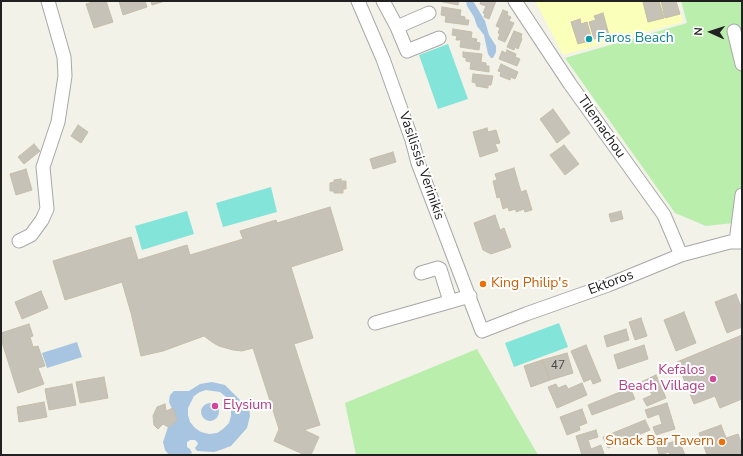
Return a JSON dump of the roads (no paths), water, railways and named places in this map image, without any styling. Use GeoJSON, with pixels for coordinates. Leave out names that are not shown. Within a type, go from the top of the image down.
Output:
{"type":"FeatureCollection","features":[{"type":"Feature","properties":{"kind":"street"},"geometry":{"type":"LineString","coordinates":[[19,241],[31,235],[42,220],[47,209],[43,167],[58,122],[65,76],[64,57],[48,1]]}},
{"type":"Feature","properties":{"kind":"street","name":"Vasilissis Verinikis"},"geometry":{"type":"LineString","coordinates":[[358,1],[383,59],[412,140],[418,163],[470,296],[482,331]]}},
{"type":"Feature","properties":{"kind":"street"},"geometry":{"type":"LineString","coordinates":[[383,1],[397,27],[407,51],[439,38]]}},
{"type":"Feature","properties":{"kind":"street","name":"Tilemachou"},"geometry":{"type":"LineString","coordinates":[[515,1],[570,84],[664,215],[681,255]]}},
{"type":"Feature","properties":{"kind":"street"},"geometry":{"type":"LineString","coordinates":[[397,27],[429,14]]}},
{"type":"Feature","properties":{"kind":"street"},"geometry":{"type":"LineString","coordinates":[[734,31],[742,64]]}},
{"type":"Feature","properties":{"kind":"street"},"geometry":{"type":"LineString","coordinates":[[739,242],[742,195]]}},
{"type":"Feature","properties":{"kind":"street","name":"Ektoros"},"geometry":{"type":"LineString","coordinates":[[482,331],[608,285],[681,255],[739,242]]}},
{"type":"Feature","properties":{"kind":"street"},"geometry":{"type":"LineString","coordinates":[[421,273],[438,268],[440,269],[450,301]]}},
{"type":"Feature","properties":{"kind":"street"},"geometry":{"type":"LineString","coordinates":[[375,323],[470,296]]}},
{"type":"Feature","properties":{"kind":"place","name":"Faros Beach"},"geometry":{"type":"Point","coordinates":[589,39]}},
{"type":"Feature","properties":{"kind":"place","name":"King Philip's"},"geometry":{"type":"Point","coordinates":[483,284]}},
{"type":"Feature","properties":{"kind":"place","name":"Kefalos Beach Village"},"geometry":{"type":"Point","coordinates":[713,379]}},
{"type":"Feature","properties":{"kind":"place","name":"Elysium"},"geometry":{"type":"Point","coordinates":[215,406]}},
{"type":"Feature","properties":{"kind":"place","name":"Snack Bar Tavern"},"geometry":{"type":"Point","coordinates":[722,442]}}]}
